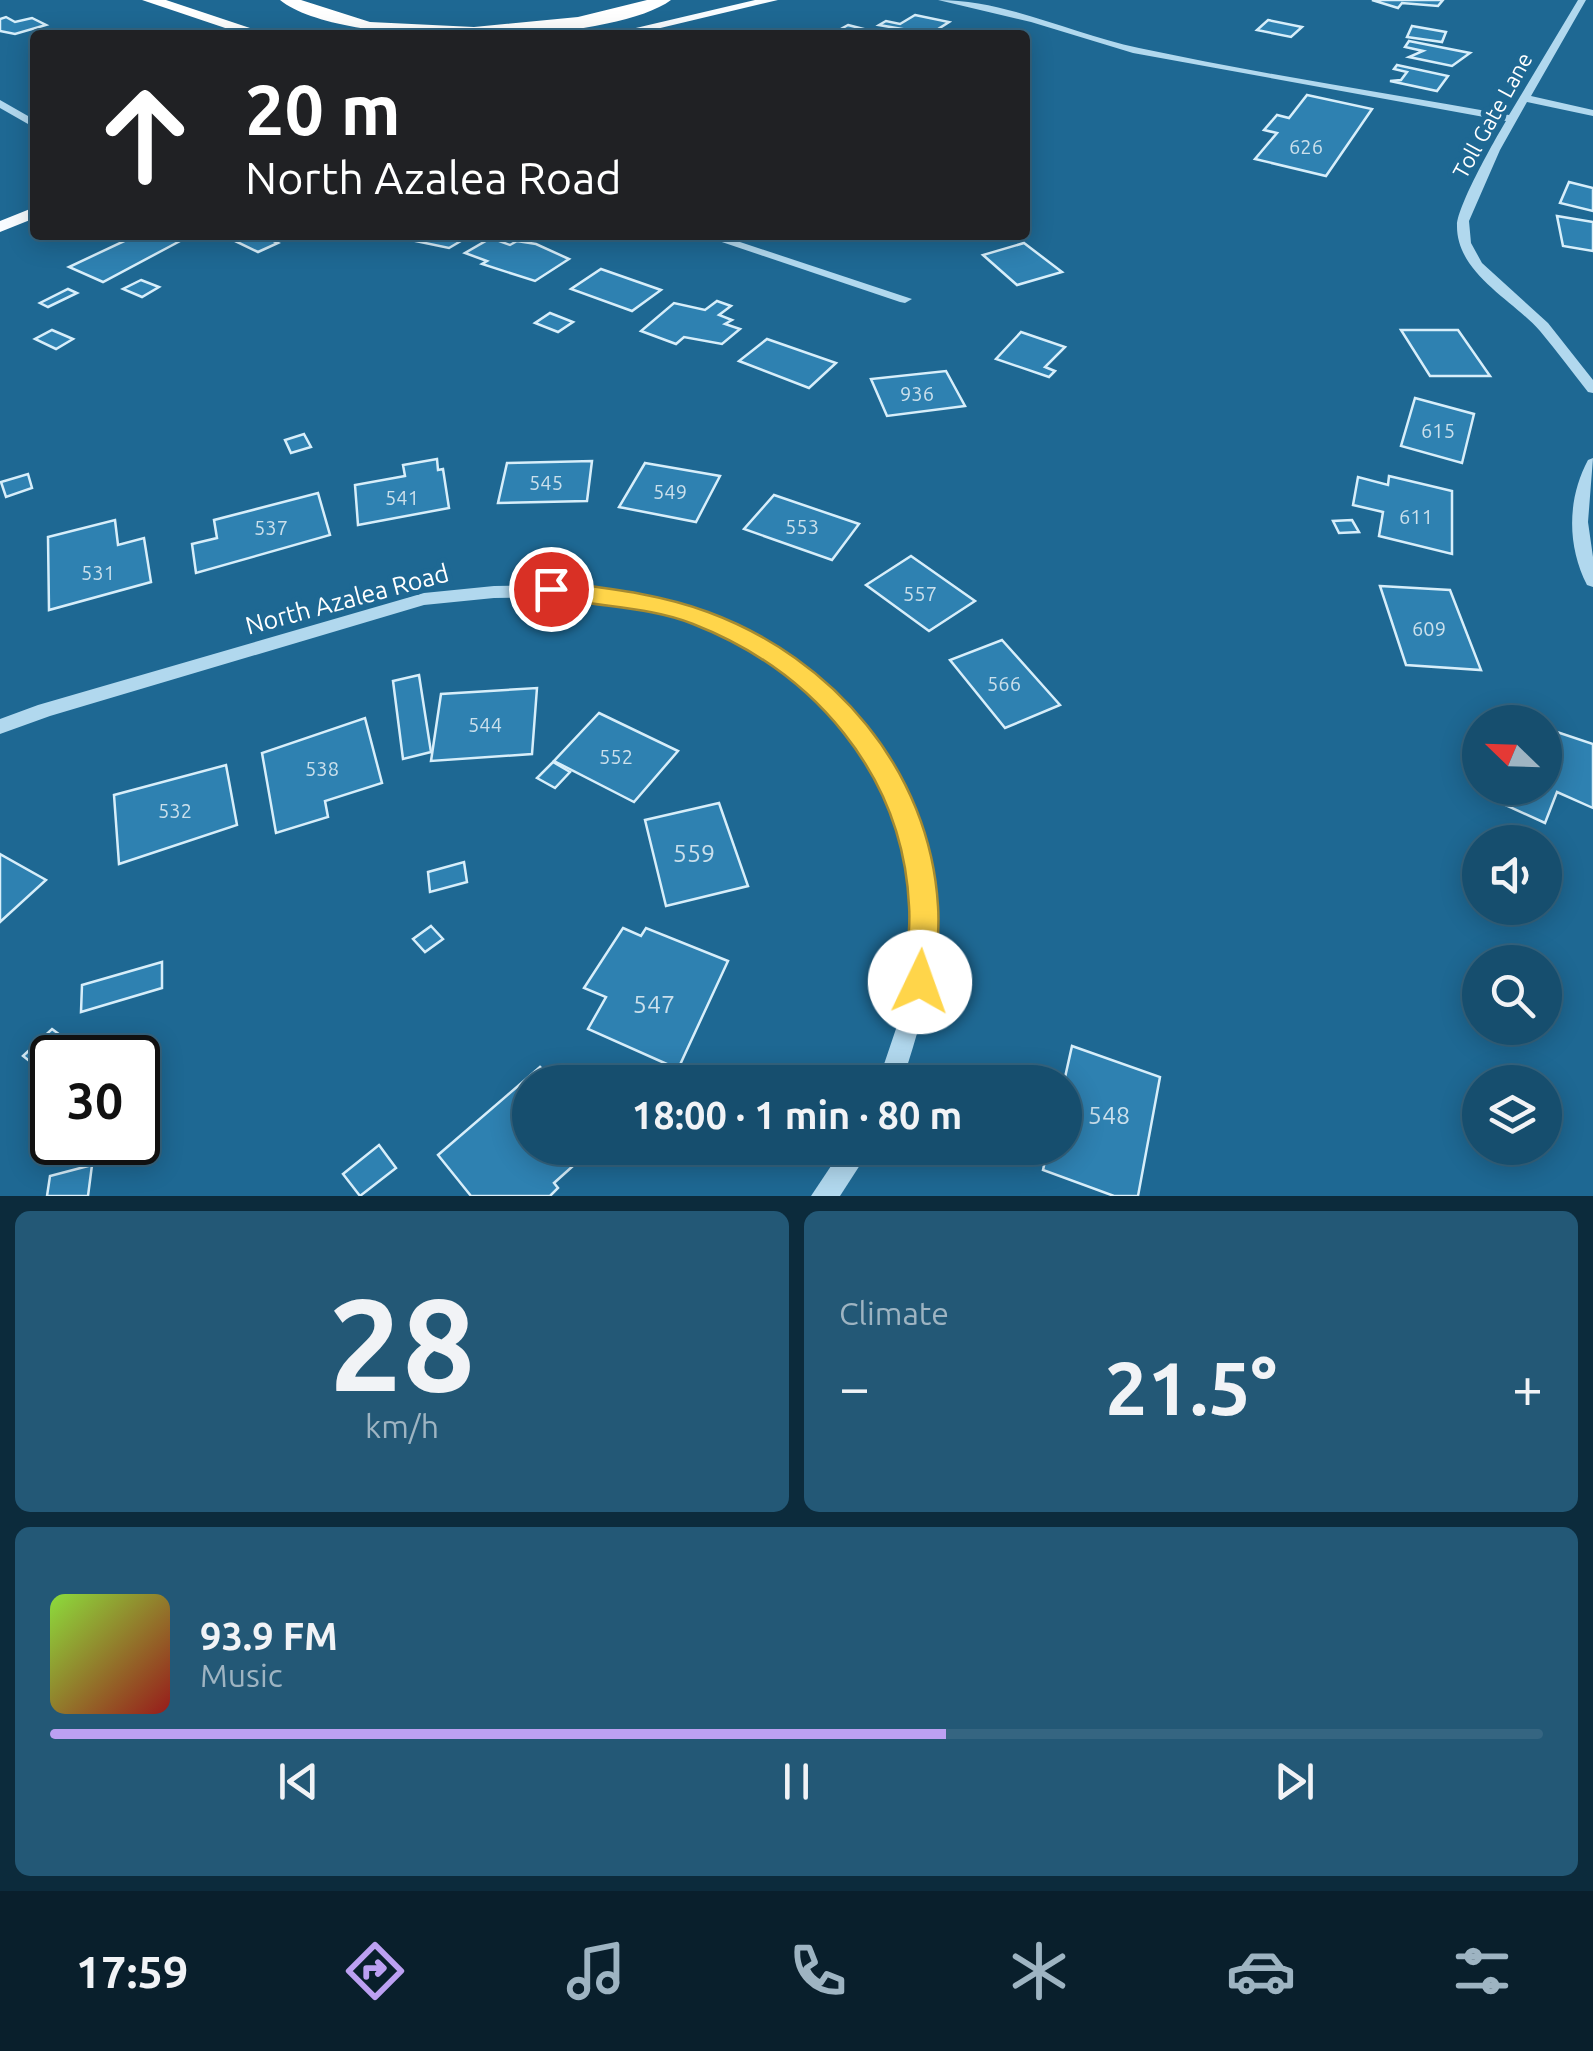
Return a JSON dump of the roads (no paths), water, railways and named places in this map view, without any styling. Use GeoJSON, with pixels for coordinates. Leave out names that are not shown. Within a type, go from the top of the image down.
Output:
{"type":"FeatureCollection","features":[{"type":"Feature","properties":{"kind":"highway"},"geometry":{"type":"LineString","coordinates":[[150,0],[247,30]]}},
{"type":"Feature","properties":{"kind":"highway"},"geometry":{"type":"LineString","coordinates":[[288,0],[352,22],[448,30]]}},
{"type":"Feature","properties":{"kind":"highway"},"geometry":{"type":"LineString","coordinates":[[490,30],[590,19],[663,0]]}},
{"type":"Feature","properties":{"kind":"main road"},"geometry":{"type":"LineString","coordinates":[[636,30],[772,0]]}},
{"type":"Feature","properties":{"kind":"main road"},"geometry":{"type":"LineString","coordinates":[[0,227],[30,214]]}},
{"type":"Feature","properties":{"kind":"street"},"geometry":{"type":"LineString","coordinates":[[942,0],[1150,54],[1512,120]]}},
{"type":"Feature","properties":{"kind":"street","name":"Toll Gate Lane"},"geometry":{"type":"LineString","coordinates":[[1582,0],[1512,120],[1463,220],[1465,244],[1494,282],[1580,366],[1593,388]]}},
{"type":"Feature","properties":{"kind":"street"},"geometry":{"type":"LineString","coordinates":[[1524,98],[1593,114]]}},
{"type":"Feature","properties":{"kind":"street"},"geometry":{"type":"LineString","coordinates":[[0,103],[30,121]]}},
{"type":"Feature","properties":{"kind":"street"},"geometry":{"type":"LineString","coordinates":[[722,240],[905,299]]}},
{"type":"Feature","properties":{"kind":"street"},"geometry":{"type":"LineString","coordinates":[[1593,463],[1582,490],[1579,527],[1593,581]]}},
{"type":"Feature","properties":{"kind":"street","name":"North Azalea Road"},"geometry":{"type":"LineString","coordinates":[[0,727],[44,710],[424,599],[488,590],[551,589],[638,601],[700,618],[756,644],[794,669],[861,734],[888,774],[912,836],[924,906],[920,982],[898,1065]]}},
{"type":"Feature","properties":{"kind":"street"},"geometry":{"type":"LineString","coordinates":[[824,1196],[846,1165]]}}]}
